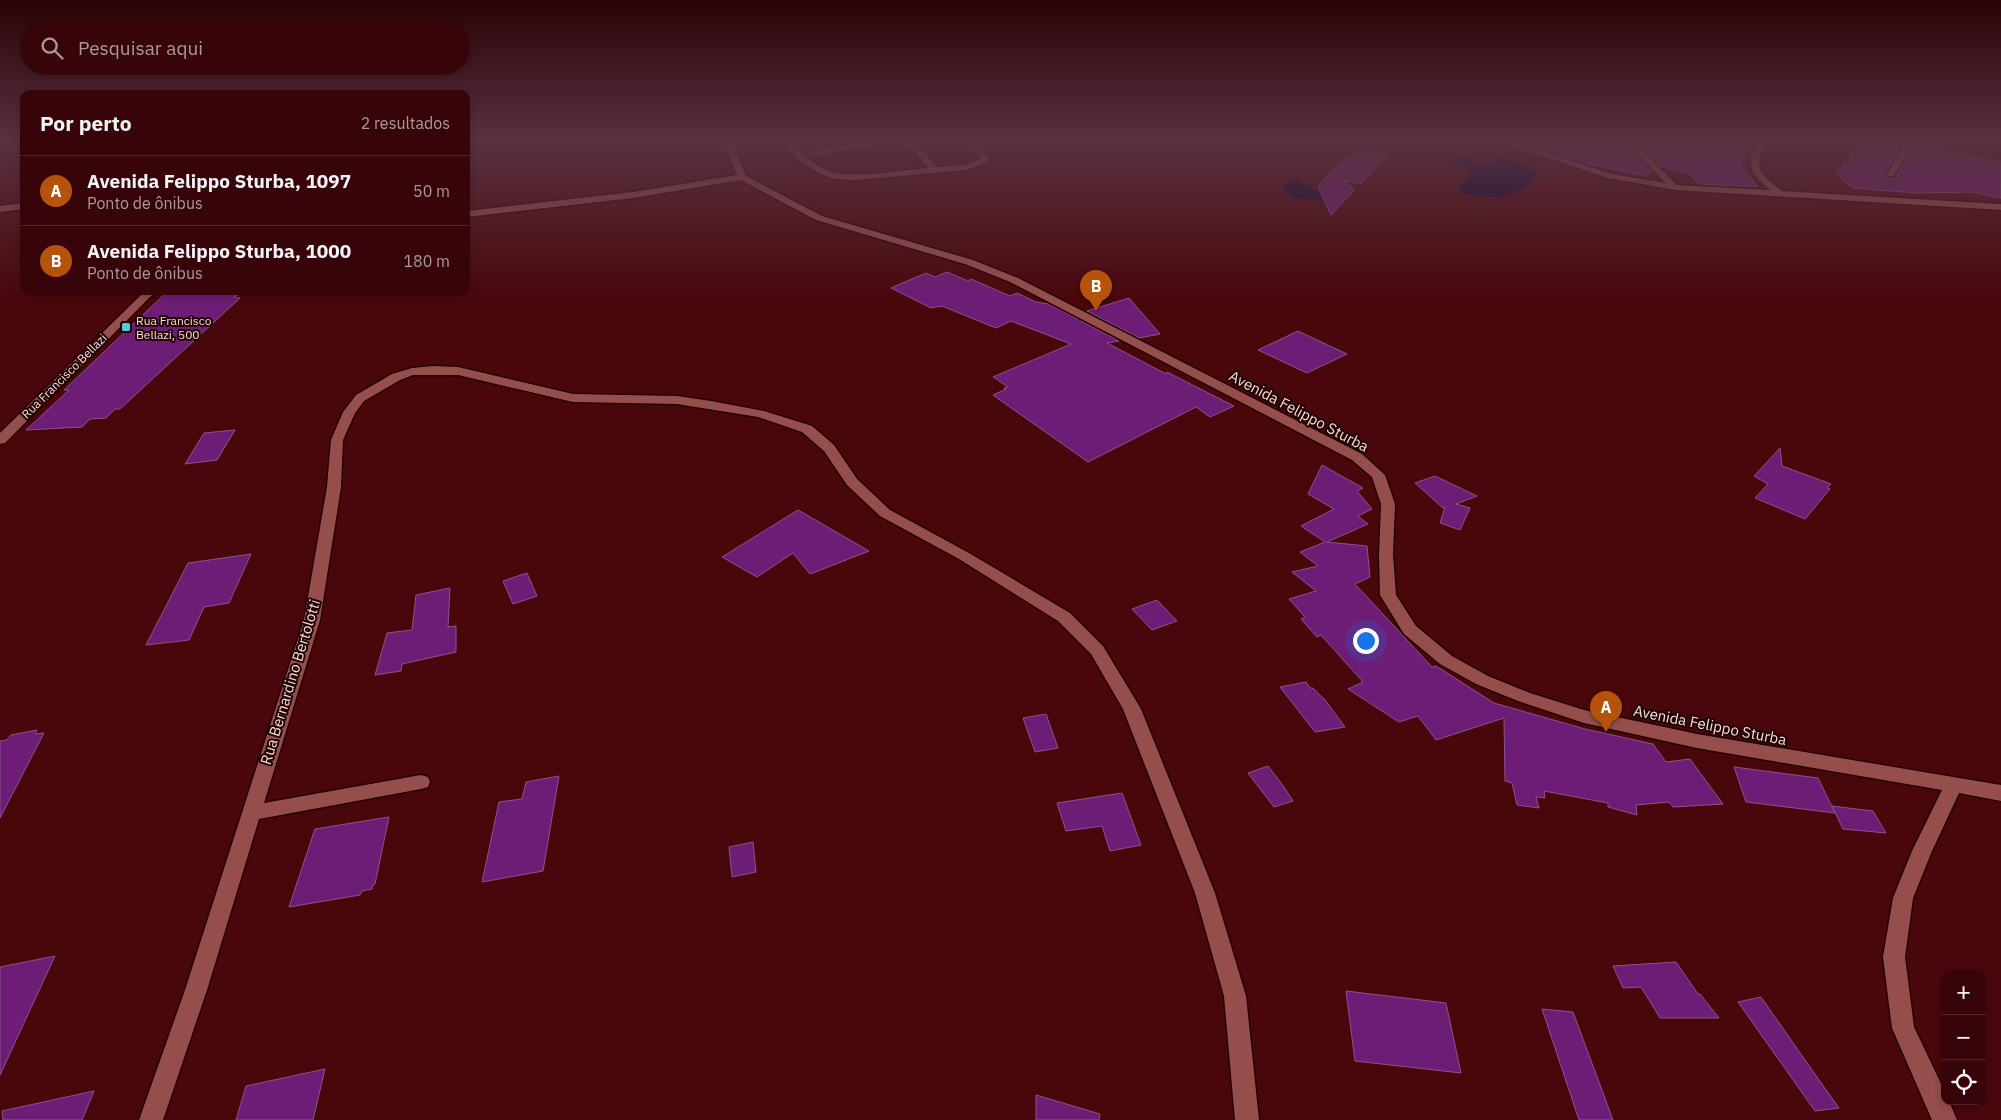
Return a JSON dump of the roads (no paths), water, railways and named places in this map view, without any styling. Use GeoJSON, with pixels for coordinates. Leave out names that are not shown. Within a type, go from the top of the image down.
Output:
{"type":"FeatureCollection","features":[{"type":"Feature","properties":{"kind":"street"},"geometry":{"type":"LineString","coordinates":[[470,214],[637,194]]}},
{"type":"Feature","properties":{"kind":"street","name":"Avenida Felippo Sturba"},"geometry":{"type":"LineString","coordinates":[[774,194],[819,218],[969,262],[1014,280],[1357,457],[1378,475],[1388,504],[1386,555],[1388,595],[1410,630],[1446,660],[1482,680],[1524,697],[1599,720],[1697,740],[2001,793]]}},
{"type":"Feature","properties":{"kind":"street"},"geometry":{"type":"LineString","coordinates":[[1772,194],[2001,207]]}},
{"type":"Feature","properties":{"kind":"street"},"geometry":{"type":"LineString","coordinates":[[0,209],[20,206]]}},
{"type":"Feature","properties":{"kind":"street","name":"Rua Francisco Bellazi"},"geometry":{"type":"LineString","coordinates":[[0,440],[147,295]]}},
{"type":"Feature","properties":{"kind":"street","name":"Rua Bernardino Bertolotti"},"geometry":{"type":"LineString","coordinates":[[151,1120],[196,990],[312,620],[334,487],[337,440],[349,412],[360,398],[396,377],[412,372],[433,370],[458,371],[574,398],[677,400],[760,414],[807,429],[829,448],[852,482],[885,513],[964,556],[1064,617],[1097,650],[1132,709],[1205,893],[1234,996],[1247,1120]]}},
{"type":"Feature","properties":{"kind":"street"},"geometry":{"type":"LineString","coordinates":[[251,813],[421,782]]}},
{"type":"Feature","properties":{"kind":"street"},"geometry":{"type":"LineString","coordinates":[[1945,1120],[1902,1028],[1894,957],[1903,898],[1922,851],[1954,784]]}},
{"type":"Feature","properties":{"kind":"place","name":"Avenida Felippo Sturba, 1000"},"geometry":{"type":"Point","coordinates":[1096,311]}},
{"type":"Feature","properties":{"kind":"place","name":"Rua Francisco Bellazi, 500"},"geometry":{"type":"Point","coordinates":[126,327]}},
{"type":"Feature","properties":{"kind":"place","name":"Avenida Felippo Sturba, 1097"},"geometry":{"type":"Point","coordinates":[1606,732]}}]}
